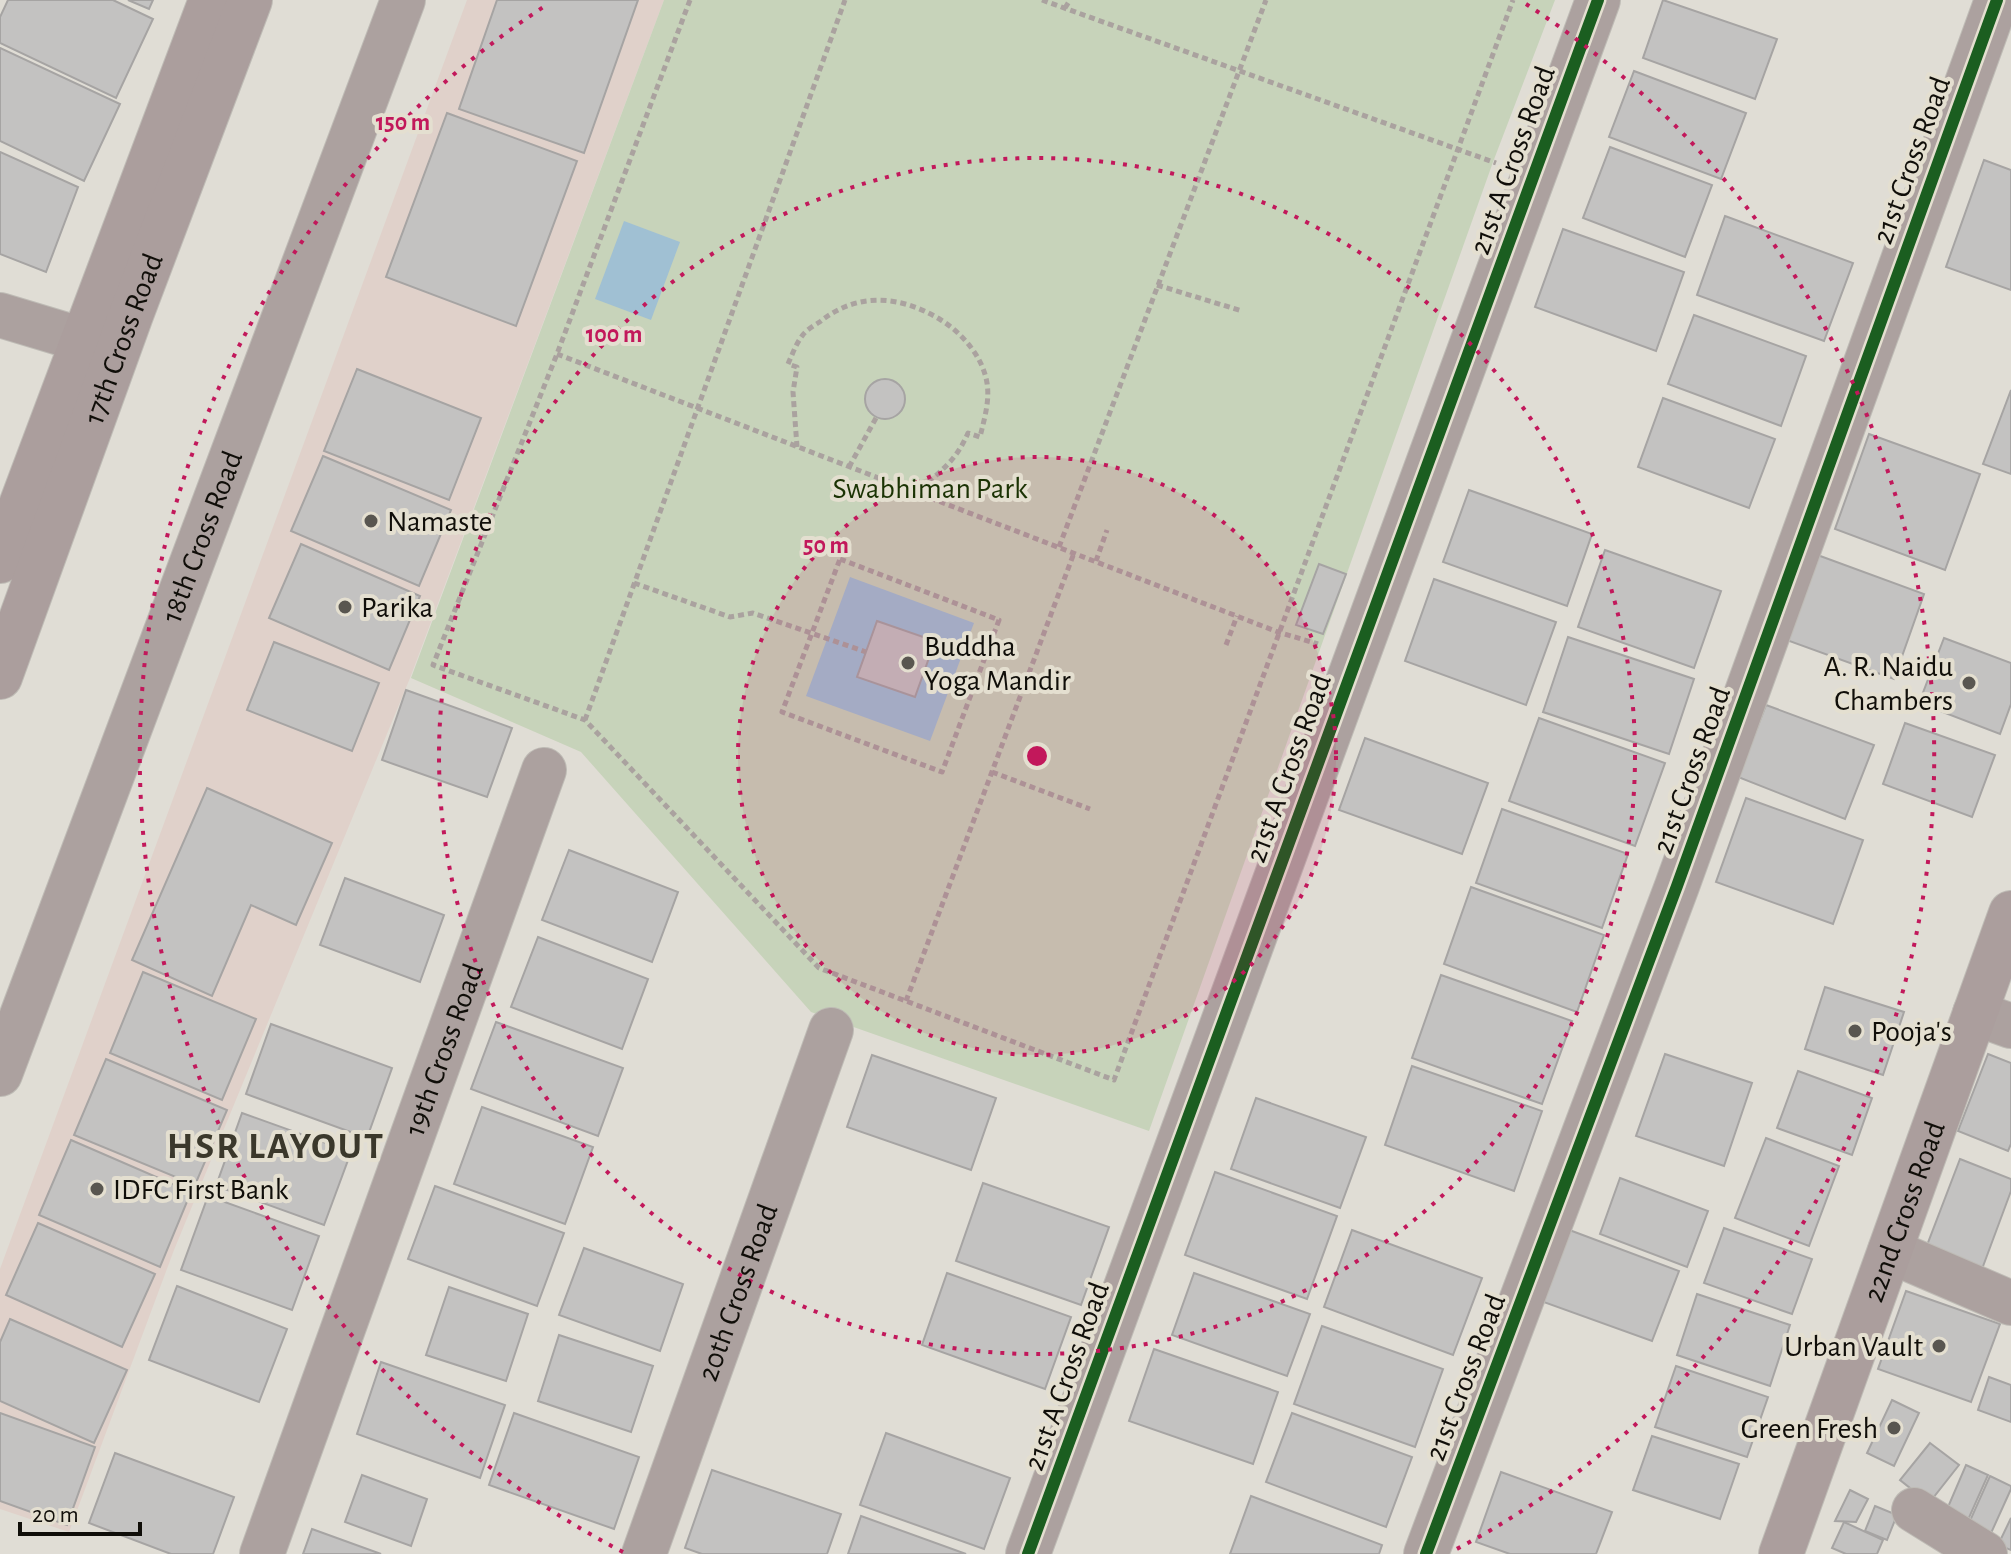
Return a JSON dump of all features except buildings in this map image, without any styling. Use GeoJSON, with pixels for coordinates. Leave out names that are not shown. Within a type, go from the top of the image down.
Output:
{"type":"FeatureCollection","features":[{"type":"Feature","properties":{"kind":"main road","name":"17th Cross Road"},"geometry":{"type":"LineString","coordinates":[[0,561],[211,0]]}},
{"type":"Feature","properties":{"kind":"main road","name":"17th Cross Road"},"geometry":{"type":"LineString","coordinates":[[0,677],[131,315],[250,0]]}},
{"type":"Feature","properties":{"kind":"main road","name":"22nd Cross Road"},"geometry":{"type":"LineString","coordinates":[[1781,1554],[1890,1251],[1993,1020],[2011,913]]}},
{"type":"Feature","properties":{"kind":"street","name":"18th Cross Road"},"geometry":{"type":"LineString","coordinates":[[0,1074],[403,0]]}},
{"type":"Feature","properties":{"kind":"street","name":"21st A Cross Road"},"geometry":{"type":"LineString","coordinates":[[1028,1554],[1598,0]]}},
{"type":"Feature","properties":{"kind":"street","name":"21st Cross Road"},"geometry":{"type":"LineString","coordinates":[[1426,1554],[1682,871],[1997,0]]}},
{"type":"Feature","properties":{"kind":"street"},"geometry":{"type":"LineString","coordinates":[[0,315],[83,340]]}},
{"type":"Feature","properties":{"kind":"street","name":"19th Cross Road"},"geometry":{"type":"LineString","coordinates":[[262,1554],[544,770]]}},
{"type":"Feature","properties":{"kind":"street","name":"20th Cross Road"},"geometry":{"type":"LineString","coordinates":[[644,1554],[831,1030]]}},
{"type":"Feature","properties":{"kind":"street"},"geometry":{"type":"LineString","coordinates":[[1890,1251],[2011,1303]]}},
{"type":"Feature","properties":{"kind":"street"},"geometry":{"type":"LineString","coordinates":[[1914,1510],[1985,1554]]}},
{"type":"Feature","properties":{"kind":"path"},"geometry":{"type":"LineString","coordinates":[[690,0],[557,354],[433,665],[585,720],[819,968],[1114,1080],[1513,0]]}},
{"type":"Feature","properties":{"kind":"path"},"geometry":{"type":"LineString","coordinates":[[585,720],[845,0]]}},
{"type":"Feature","properties":{"kind":"path"},"geometry":{"type":"LineString","coordinates":[[1042,0],[1457,150]]}},
{"type":"Feature","properties":{"kind":"path"},"geometry":{"type":"LineString","coordinates":[[1065,8],[1070,0]]}},
{"type":"Feature","properties":{"kind":"path"},"geometry":{"type":"LineString","coordinates":[[1059,547],[1266,0]]}},
{"type":"Feature","properties":{"kind":"path"},"geometry":{"type":"LineString","coordinates":[[1157,285],[1242,311]]}},
{"type":"Feature","properties":{"kind":"path"},"geometry":{"type":"LineString","coordinates":[[797,447],[793,392],[797,367],[788,364],[802,335],[828,315],[860,301],[886,299],[911,304],[953,327],[973,350],[987,382],[986,410],[980,437],[968,433],[948,467],[930,479],[918,493]]}},
{"type":"Feature","properties":{"kind":"path"},"geometry":{"type":"LineString","coordinates":[[557,354],[1278,632]]}},
{"type":"Feature","properties":{"kind":"path"},"geometry":{"type":"LineString","coordinates":[[849,467],[876,418]]}},
{"type":"Feature","properties":{"kind":"path"},"geometry":{"type":"LineString","coordinates":[[1096,561],[1107,530]]}},
{"type":"Feature","properties":{"kind":"path"},"geometry":{"type":"LineString","coordinates":[[906,1001],[1074,553]]}},
{"type":"Feature","properties":{"kind":"path"},"geometry":{"type":"LineString","coordinates":[[840,559],[999,620],[942,772],[782,712],[812,634],[840,559]]}},
{"type":"Feature","properties":{"kind":"path"},"geometry":{"type":"LineString","coordinates":[[634,583],[730,617],[753,613],[866,652]]}},
{"type":"Feature","properties":{"kind":"path"},"geometry":{"type":"LineString","coordinates":[[1226,645],[1237,616]]}},
{"type":"Feature","properties":{"kind":"path"},"geometry":{"type":"LineString","coordinates":[[992,772],[1090,809]]}},
{"type":"Feature","properties":{"kind":"shaded area"},"geometry":{"type":"Polygon","coordinates":[[[467,0],[664,0],[410,678],[174,1250],[69,1532],[0,1509],[0,1269],[467,0]]]}},
{"type":"Feature","properties":{"kind":"green space","name":"Swabhiman Park"},"geometry":{"type":"Polygon","coordinates":[[[664,0],[1555,0],[1493,162],[1149,1131],[811,1012],[581,752],[411,678],[664,0]]]}},
{"type":"Feature","properties":{"kind":"water"},"geometry":{"type":"Polygon","coordinates":[[[624,221],[680,242],[651,320],[595,299],[624,221]]]}},
{"type":"Feature","properties":{"kind":"water"},"geometry":{"type":"Polygon","coordinates":[[[850,577],[974,623],[930,741],[806,696],[850,577]]]}},
{"type":"Feature","properties":{"kind":"cycle path"},"geometry":{"type":"LineString","coordinates":[[1028,1554],[1598,0]]}},
{"type":"Feature","properties":{"kind":"cycle path"},"geometry":{"type":"LineString","coordinates":[[1426,1554],[1677,886],[1997,0]]}},
{"type":"Feature","properties":{"kind":"place","name":"Namaste"},"geometry":{"type":"Point","coordinates":[371,521]}},
{"type":"Feature","properties":{"kind":"place","name":"Parika"},"geometry":{"type":"Point","coordinates":[345,607]}},
{"type":"Feature","properties":{"kind":"place","name":"Buddha Yoga Mandir"},"geometry":{"type":"Point","coordinates":[908,663]}},
{"type":"Feature","properties":{"kind":"place","name":"A. R. Naidu Chambers"},"geometry":{"type":"Point","coordinates":[1969,683]}},
{"type":"Feature","properties":{"kind":"place","name":"Pooja's"},"geometry":{"type":"Point","coordinates":[1855,1031]}},
{"type":"Feature","properties":{"kind":"place","name":"IDFC First Bank"},"geometry":{"type":"Point","coordinates":[97,1189]}},
{"type":"Feature","properties":{"kind":"place","name":"Urban Vault"},"geometry":{"type":"Point","coordinates":[1939,1346]}},
{"type":"Feature","properties":{"kind":"place","name":"Green Fresh"},"geometry":{"type":"Point","coordinates":[1894,1428]}},
{"type":"Feature","properties":{"kind":"district","name":"HSR LAYOUT"},"geometry":{"type":"Point","coordinates":[276,1145]}}]}
